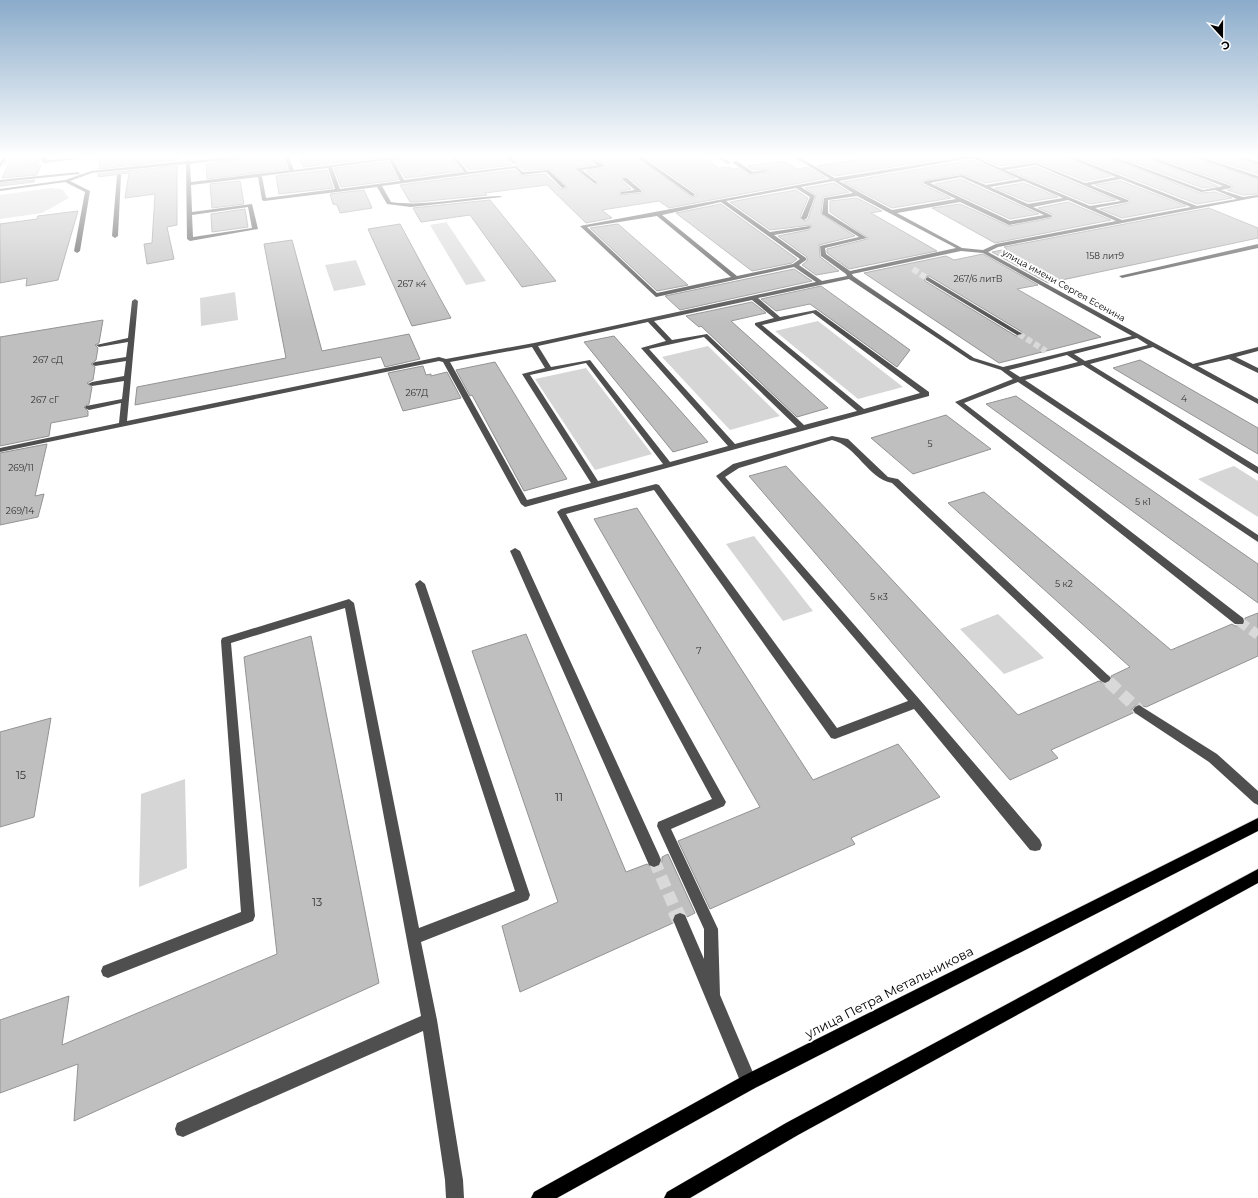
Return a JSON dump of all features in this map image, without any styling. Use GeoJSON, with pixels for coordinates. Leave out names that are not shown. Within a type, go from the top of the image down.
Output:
{"type":"FeatureCollection","features":[{"type":"Feature","properties":{"kind":"main road","name":"улица Петра Метальникова"},"geometry":{"type":"LineString","coordinates":[[540,1198],[749,1082],[1258,824]]}},
{"type":"Feature","properties":{"kind":"main road"},"geometry":{"type":"LineString","coordinates":[[672,1198],[792,1128],[1258,876]]}},
{"type":"Feature","properties":{"kind":"street"},"geometry":{"type":"LineString","coordinates":[[77,251],[84,213]]}},
{"type":"Feature","properties":{"kind":"street"},"geometry":{"type":"LineString","coordinates":[[115,236],[117,213]]}},
{"type":"Feature","properties":{"kind":"street"},"geometry":{"type":"LineString","coordinates":[[197,213],[190,214],[190,239],[255,229],[252,213]]}},
{"type":"Feature","properties":{"kind":"street"},"geometry":{"type":"LineString","coordinates":[[663,213],[583,226],[656,294],[795,265],[804,259],[740,213]]}},
{"type":"Feature","properties":{"kind":"street"},"geometry":{"type":"LineString","coordinates":[[804,218],[806,213]]}},
{"type":"Feature","properties":{"kind":"street"},"geometry":{"type":"LineString","coordinates":[[825,213],[864,238],[822,247],[823,255],[849,275],[972,359],[1003,369],[1258,539]]}},
{"type":"Feature","properties":{"kind":"street","name":"улица имени Сергея Есенина"},"geometry":{"type":"LineString","coordinates":[[894,213],[961,249],[984,252],[1258,402]]}},
{"type":"Feature","properties":{"kind":"street"},"geometry":{"type":"LineString","coordinates":[[988,213],[1009,223],[1049,216],[1043,213]]}},
{"type":"Feature","properties":{"kind":"street"},"geometry":{"type":"LineString","coordinates":[[1101,213],[1122,222]]}},
{"type":"Feature","properties":{"kind":"street"},"geometry":{"type":"LineString","coordinates":[[984,252],[996,246],[1171,213]]}},
{"type":"Feature","properties":{"kind":"street"},"geometry":{"type":"LineString","coordinates":[[658,214],[736,278]]}},
{"type":"Feature","properties":{"kind":"street"},"geometry":{"type":"LineString","coordinates":[[769,234],[808,227]]}},
{"type":"Feature","properties":{"kind":"street"},"geometry":{"type":"LineString","coordinates":[[1122,276],[1258,246]]}},
{"type":"Feature","properties":{"kind":"street"},"geometry":{"type":"LineString","coordinates":[[0,450],[439,359],[446,360],[534,345],[821,283],[961,249]]}},
{"type":"Feature","properties":{"kind":"street"},"geometry":{"type":"LineString","coordinates":[[795,265],[821,283]]}},
{"type":"Feature","properties":{"kind":"street"},"geometry":{"type":"LineString","coordinates":[[928,279],[1019,334]]}},
{"type":"Feature","properties":{"kind":"street"},"geometry":{"type":"LineString","coordinates":[[754,297],[779,319]]}},
{"type":"Feature","properties":{"kind":"street"},"geometry":{"type":"LineString","coordinates":[[123,425],[135,301]]}},
{"type":"Feature","properties":{"kind":"street"},"geometry":{"type":"LineString","coordinates":[[446,360],[525,504],[863,412],[926,394],[814,311],[757,324],[863,412]]}},
{"type":"Feature","properties":{"kind":"street"},"geometry":{"type":"LineString","coordinates":[[650,320],[671,343]]}},
{"type":"Feature","properties":{"kind":"street"},"geometry":{"type":"LineString","coordinates":[[734,447],[644,348],[705,335],[802,428]]}},
{"type":"Feature","properties":{"kind":"street"},"geometry":{"type":"LineString","coordinates":[[1003,369],[1138,336]]}},
{"type":"Feature","properties":{"kind":"street"},"geometry":{"type":"LineString","coordinates":[[99,345],[131,339]]}},
{"type":"Feature","properties":{"kind":"street"},"geometry":{"type":"LineString","coordinates":[[534,345],[549,369]]}},
{"type":"Feature","properties":{"kind":"street"},"geometry":{"type":"LineString","coordinates":[[1155,346],[1018,380],[959,402],[1239,621]]}},
{"type":"Feature","properties":{"kind":"street"},"geometry":{"type":"LineString","coordinates":[[1192,366],[1258,349]]}},
{"type":"Feature","properties":{"kind":"street"},"geometry":{"type":"LineString","coordinates":[[1046,351],[1056,356]]}},
{"type":"Feature","properties":{"kind":"street"},"geometry":{"type":"LineString","coordinates":[[1068,353],[1258,471]]}},
{"type":"Feature","properties":{"kind":"street"},"geometry":{"type":"LineString","coordinates":[[1229,356],[1258,371]]}},
{"type":"Feature","properties":{"kind":"street"},"geometry":{"type":"LineString","coordinates":[[96,364],[130,358]]}},
{"type":"Feature","properties":{"kind":"street"},"geometry":{"type":"LineString","coordinates":[[596,485],[526,374],[588,361],[668,465]]}},
{"type":"Feature","properties":{"kind":"street"},"geometry":{"type":"LineString","coordinates":[[92,384],[128,378]]}},
{"type":"Feature","properties":{"kind":"street"},"geometry":{"type":"LineString","coordinates":[[89,408],[126,400]]}},
{"type":"Feature","properties":{"kind":"street"},"geometry":{"type":"LineString","coordinates":[[1035,845],[916,703],[720,476],[736,466],[832,438],[845,441],[885,479],[895,481],[1105,678]]}},
{"type":"Feature","properties":{"kind":"street"},"geometry":{"type":"LineString","coordinates":[[712,995],[711,929],[663,826],[720,802],[560,512],[656,487],[835,734],[916,703]]}},
{"type":"Feature","properties":{"kind":"street"},"geometry":{"type":"LineString","coordinates":[[516,551],[654,860]]}},
{"type":"Feature","properties":{"kind":"street"},"geometry":{"type":"LineString","coordinates":[[412,938],[523,895],[420,584]]}},
{"type":"Feature","properties":{"kind":"street"},"geometry":{"type":"LineString","coordinates":[[108,971],[248,916],[226,641],[349,603],[412,938],[429,1020],[454,1180],[455,1198]]}},
{"type":"Feature","properties":{"kind":"street"},"geometry":{"type":"LineString","coordinates":[[1139,710],[1212,758],[1258,799]]}},
{"type":"Feature","properties":{"kind":"street"},"geometry":{"type":"LineString","coordinates":[[680,920],[749,1082]]}},
{"type":"Feature","properties":{"kind":"street"},"geometry":{"type":"LineString","coordinates":[[183,1129],[429,1020]]}},
{"type":"Feature","properties":{"kind":"shaded area"},"geometry":{"type":"Polygon","coordinates":[[[0,213],[42,213],[42,213],[0,219],[0,213]]]}},
{"type":"Feature","properties":{"kind":"shaded area"},"geometry":{"type":"Polygon","coordinates":[[[447,222],[486,281],[466,285],[430,225],[447,222]]]}},
{"type":"Feature","properties":{"kind":"shaded area"},"geometry":{"type":"Polygon","coordinates":[[[356,260],[366,285],[334,291],[325,265],[356,260]]]}},
{"type":"Feature","properties":{"kind":"shaded area"},"geometry":{"type":"Polygon","coordinates":[[[235,292],[238,320],[201,326],[200,298],[235,292]]]}},
{"type":"Feature","properties":{"kind":"shaded area"},"geometry":{"type":"Polygon","coordinates":[[[818,321],[903,387],[858,399],[775,331],[818,321]]]}},
{"type":"Feature","properties":{"kind":"shaded area"},"geometry":{"type":"Polygon","coordinates":[[[708,346],[780,416],[730,430],[662,357],[708,346]]]}},
{"type":"Feature","properties":{"kind":"shaded area"},"geometry":{"type":"Polygon","coordinates":[[[586,368],[652,454],[595,470],[535,379],[586,368]]]}},
{"type":"Feature","properties":{"kind":"shaded area"},"geometry":{"type":"Polygon","coordinates":[[[1234,466],[1258,481],[1258,517],[1198,479],[1234,466]]]}},
{"type":"Feature","properties":{"kind":"shaded area"},"geometry":{"type":"Polygon","coordinates":[[[754,536],[813,611],[783,621],[726,544],[754,536]]]}},
{"type":"Feature","properties":{"kind":"shaded area"},"geometry":{"type":"Polygon","coordinates":[[[998,614],[1044,658],[1004,674],[960,629],[998,614]]]}},
{"type":"Feature","properties":{"kind":"shaded area"},"geometry":{"type":"Polygon","coordinates":[[[185,779],[187,868],[139,887],[141,794],[185,779]]]}},
{"type":"Feature","properties":{"kind":"building"},"geometry":{"type":"Polygon","coordinates":[[[77,213],[58,280],[26,286],[27,278],[0,283],[0,224],[37,219],[38,216],[77,213]]]}},
{"type":"Feature","properties":{"kind":"building"},"geometry":{"type":"Polygon","coordinates":[[[154,213],[177,213],[177,225],[167,227],[174,259],[147,264],[144,244],[152,243],[154,213]]]}},
{"type":"Feature","properties":{"kind":"building"},"geometry":{"type":"Polygon","coordinates":[[[246,213],[248,227],[212,232],[211,214],[246,213]]]}},
{"type":"Feature","properties":{"kind":"building"},"geometry":{"type":"Polygon","coordinates":[[[416,213],[501,213],[556,281],[522,287],[470,215],[421,222],[416,213]]]}},
{"type":"Feature","properties":{"kind":"building"},"geometry":{"type":"Polygon","coordinates":[[[576,213],[606,213],[612,218],[586,223],[576,213]]]}},
{"type":"Feature","properties":{"kind":"building"},"geometry":{"type":"Polygon","coordinates":[[[676,213],[733,213],[797,259],[792,263],[752,271],[676,213]]]}},
{"type":"Feature","properties":{"kind":"building"},"geometry":{"type":"Polygon","coordinates":[[[746,213],[802,213],[800,217],[805,221],[808,219],[810,213],[821,213],[855,236],[819,245],[820,257],[839,271],[816,275],[802,265],[807,261],[807,257],[778,236],[808,230],[812,227],[811,225],[770,230],[746,213]]]}},
{"type":"Feature","properties":{"kind":"building"},"geometry":{"type":"Polygon","coordinates":[[[831,213],[872,213],[937,251],[849,269],[827,253],[827,249],[868,238],[831,213]]]}},
{"type":"Feature","properties":{"kind":"building"},"geometry":{"type":"Polygon","coordinates":[[[941,213],[980,213],[1009,226],[1051,218],[1052,214],[1049,213],[1094,213],[1111,220],[995,243],[941,213]]]}},
{"type":"Feature","properties":{"kind":"building"},"geometry":{"type":"Polygon","coordinates":[[[997,213],[1039,214],[1010,219],[997,213]]]}},
{"type":"Feature","properties":{"kind":"building"},"geometry":{"type":"Polygon","coordinates":[[[1110,213],[1149,213],[1122,218],[1110,213]]]}},
{"type":"Feature","properties":{"kind":"building"},"geometry":{"type":"Polygon","coordinates":[[[1183,213],[1221,213],[1258,228],[1258,238],[1048,283],[992,252],[1007,249],[1004,247],[1183,213]]]}},
{"type":"Feature","properties":{"kind":"building"},"geometry":{"type":"Polygon","coordinates":[[[400,224],[451,318],[412,326],[368,229],[400,224]]]}},
{"type":"Feature","properties":{"kind":"building"},"geometry":{"type":"Polygon","coordinates":[[[618,224],[688,285],[657,291],[590,228],[618,224]]]}},
{"type":"Feature","properties":{"kind":"building"},"geometry":{"type":"Polygon","coordinates":[[[292,240],[322,351],[409,334],[420,359],[385,367],[381,357],[135,405],[137,387],[286,358],[264,244],[292,240]]]}},
{"type":"Feature","properties":{"kind":"building"},"geometry":{"type":"Polygon","coordinates":[[[983,254],[1038,285],[1017,289],[1101,337],[999,363],[864,273],[946,256],[954,260],[983,254]],[[929,276],[925,277],[925,281],[1016,336],[1023,335],[1022,332],[929,276]]]}},
{"type":"Feature","properties":{"kind":"building"},"geometry":{"type":"Polygon","coordinates":[[[794,269],[812,281],[680,310],[665,296],[794,269]]]}},
{"type":"Feature","properties":{"kind":"building"},"geometry":{"type":"Polygon","coordinates":[[[821,286],[910,350],[897,367],[810,304],[776,311],[761,299],[821,286]]]}},
{"type":"Feature","properties":{"kind":"building"},"geometry":{"type":"Polygon","coordinates":[[[752,302],[766,313],[731,321],[828,408],[797,417],[701,326],[699,327],[686,316],[752,302]]]}},
{"type":"Feature","properties":{"kind":"building"},"geometry":{"type":"Polygon","coordinates":[[[103,320],[99,343],[95,345],[98,348],[96,360],[91,364],[95,367],[93,380],[87,383],[92,387],[89,404],[84,407],[88,411],[88,416],[51,423],[49,436],[0,446],[0,337],[103,320]]]}},
{"type":"Feature","properties":{"kind":"building"},"geometry":{"type":"Polygon","coordinates":[[[614,336],[708,442],[673,452],[584,342],[614,336]]]}},
{"type":"Feature","properties":{"kind":"building"},"geometry":{"type":"Polygon","coordinates":[[[1140,360],[1258,428],[1258,454],[1113,368],[1140,360]]]}},
{"type":"Feature","properties":{"kind":"building"},"geometry":{"type":"Polygon","coordinates":[[[495,362],[567,479],[524,491],[472,395],[470,396],[456,370],[495,362]]]}},
{"type":"Feature","properties":{"kind":"building"},"geometry":{"type":"Polygon","coordinates":[[[423,366],[426,375],[431,374],[431,376],[447,372],[461,398],[403,411],[388,373],[423,366]]]}},
{"type":"Feature","properties":{"kind":"building"},"geometry":{"type":"Polygon","coordinates":[[[1016,396],[1258,564],[1258,603],[986,404],[1016,396]]]}},
{"type":"Feature","properties":{"kind":"building"},"geometry":{"type":"Polygon","coordinates":[[[946,415],[991,449],[913,474],[871,438],[946,415]]]}},
{"type":"Feature","properties":{"kind":"building"},"geometry":{"type":"Polygon","coordinates":[[[47,444],[35,496],[44,494],[38,517],[0,525],[0,453],[47,444]]]}},
{"type":"Feature","properties":{"kind":"building"},"geometry":{"type":"Polygon","coordinates":[[[786,466],[1018,715],[1099,681],[1106,684],[1112,679],[1111,676],[1130,667],[948,503],[984,492],[1171,650],[1232,624],[1235,626],[1244,625],[1245,618],[1258,613],[1258,656],[1146,707],[1138,704],[1132,709],[1133,713],[1051,750],[1058,758],[1010,780],[749,476],[786,466]]]}},
{"type":"Feature","properties":{"kind":"building"},"geometry":{"type":"Polygon","coordinates":[[[637,508],[813,780],[898,744],[940,797],[851,838],[855,844],[710,909],[678,841],[760,807],[594,519],[637,508]]]}},
{"type":"Feature","properties":{"kind":"building"},"geometry":{"type":"Polygon","coordinates":[[[526,634],[626,872],[647,864],[653,868],[660,866],[662,857],[668,854],[695,913],[687,917],[681,912],[674,914],[672,919],[673,923],[520,992],[502,926],[558,902],[472,651],[526,634]]]}},
{"type":"Feature","properties":{"kind":"building"},"geometry":{"type":"Polygon","coordinates":[[[311,636],[379,983],[74,1121],[78,1064],[0,1093],[0,1020],[69,996],[62,1045],[277,954],[244,657],[311,636]]]}},
{"type":"Feature","properties":{"kind":"building"},"geometry":{"type":"Polygon","coordinates":[[[51,718],[34,817],[0,827],[0,732],[51,718]]]}},
{"type":"Feature","properties":{"kind":"tunnel"},"geometry":{"type":"LineString","coordinates":[[913,269],[928,279]]}},
{"type":"Feature","properties":{"kind":"tunnel"},"geometry":{"type":"LineString","coordinates":[[1019,334],[1046,351]]}},
{"type":"Feature","properties":{"kind":"tunnel"},"geometry":{"type":"LineString","coordinates":[[1239,621],[1258,635]]}},
{"type":"Feature","properties":{"kind":"tunnel"},"geometry":{"type":"LineString","coordinates":[[1105,678],[1109,682]]}},
{"type":"Feature","properties":{"kind":"tunnel"},"geometry":{"type":"LineString","coordinates":[[1109,682],[1139,710]]}},
{"type":"Feature","properties":{"kind":"tunnel"},"geometry":{"type":"LineString","coordinates":[[654,860],[676,911]]}},
{"type":"Feature","properties":{"kind":"tunnel"},"geometry":{"type":"LineString","coordinates":[[675,910],[680,920]]}}]}
